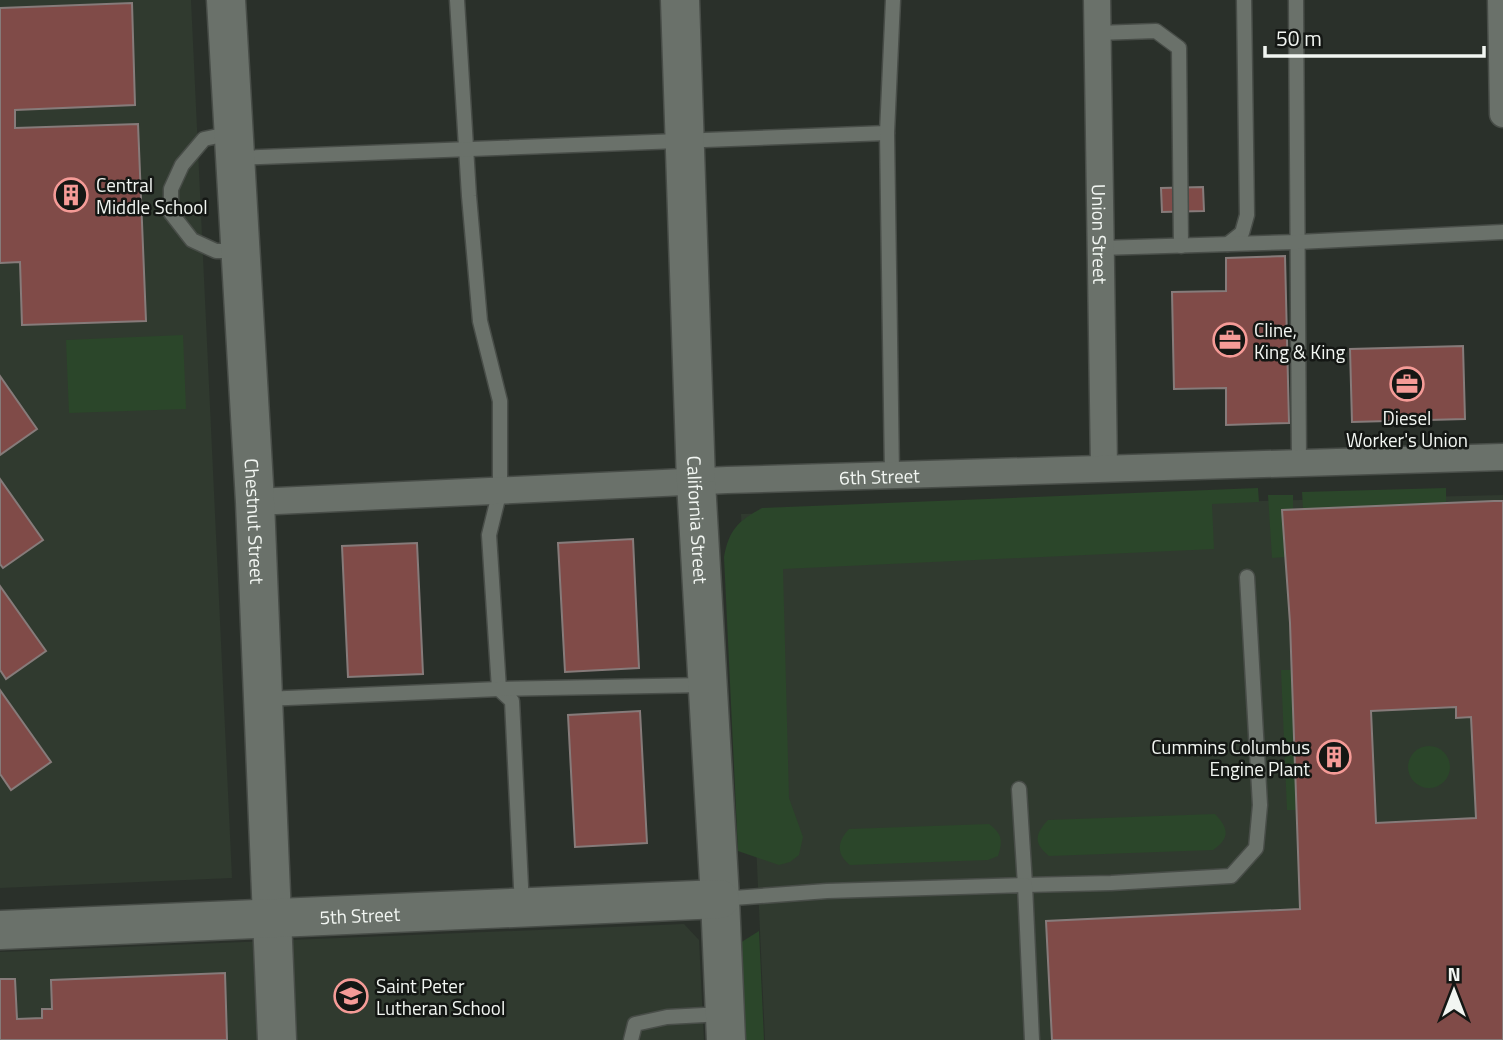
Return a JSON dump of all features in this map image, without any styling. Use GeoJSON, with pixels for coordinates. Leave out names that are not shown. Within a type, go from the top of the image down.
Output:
{"type":"FeatureCollection","features":[{"type":"Feature","properties":{"kind":"street","name":"Chestnut Street"},"geometry":{"type":"LineString","coordinates":[[226,0],[255,502],[277,1040]]}},
{"type":"Feature","properties":{"kind":"street","name":"California Street"},"geometry":{"type":"LineString","coordinates":[[680,0],[696,482],[725,1027]]}},
{"type":"Feature","properties":{"kind":"street","name":"Union Street"},"geometry":{"type":"LineString","coordinates":[[1097,0],[1104,468]]}},
{"type":"Feature","properties":{"kind":"street"},"geometry":{"type":"LineString","coordinates":[[1501,0],[1503,114]]}},
{"type":"Feature","properties":{"kind":"street","name":"6th Street"},"geometry":{"type":"LineString","coordinates":[[255,502],[696,482],[1503,457]]}},
{"type":"Feature","properties":{"kind":"street","name":"5th Street"},"geometry":{"type":"LineString","coordinates":[[0,930],[720,899]]}},
{"type":"Feature","properties":{"kind":"lane"},"geometry":{"type":"LineString","coordinates":[[457,0],[480,321],[500,401],[500,490],[489,535],[499,689],[512,701],[523,908]]}},
{"type":"Feature","properties":{"kind":"lane"},"geometry":{"type":"LineString","coordinates":[[892,475],[887,133],[893,0]]}},
{"type":"Feature","properties":{"kind":"lane"},"geometry":{"type":"LineString","coordinates":[[1228,244],[1241,233],[1247,215],[1244,0]]}},
{"type":"Feature","properties":{"kind":"lane"},"geometry":{"type":"LineString","coordinates":[[1296,0],[1299,463]]}},
{"type":"Feature","properties":{"kind":"lane"},"geometry":{"type":"LineString","coordinates":[[1097,33],[1156,31],[1179,48],[1181,246]]}},
{"type":"Feature","properties":{"kind":"lane"},"geometry":{"type":"LineString","coordinates":[[240,251],[216,251],[192,240],[171,213],[171,189],[182,165],[204,139],[234,145],[466,147],[684,142],[887,133]]}},
{"type":"Feature","properties":{"kind":"lane"},"geometry":{"type":"LineString","coordinates":[[1100,248],[1503,232]]}},
{"type":"Feature","properties":{"kind":"lane"},"geometry":{"type":"LineString","coordinates":[[720,899],[827,891],[1111,883],[1231,876],[1256,848],[1261,805],[1247,577]]}},
{"type":"Feature","properties":{"kind":"lane"},"geometry":{"type":"LineString","coordinates":[[262,699],[499,689],[708,685]]}},
{"type":"Feature","properties":{"kind":"lane"},"geometry":{"type":"LineString","coordinates":[[1019,789],[1032,1040]]}},
{"type":"Feature","properties":{"kind":"lane"},"geometry":{"type":"LineString","coordinates":[[631,1040],[635,1024],[667,1017],[725,1027]]}},
{"type":"Feature","properties":{"kind":"shaded area"},"geometry":{"type":"Polygon","coordinates":[[[0,0],[191,0],[232,878],[0,888],[0,0]]]}},
{"type":"Feature","properties":{"kind":"shaded area"},"geometry":{"type":"Polygon","coordinates":[[[1503,495],[1503,1040],[765,1040],[741,514],[1503,495]]]}},
{"type":"Feature","properties":{"kind":"shaded area","name":"Saint Peter Lutheran School"},"geometry":{"type":"Polygon","coordinates":[[[684,924],[699,940],[704,1040],[0,1040],[0,952],[684,924]]]}},
{"type":"Feature","properties":{"kind":"green space"},"geometry":{"type":"Polygon","coordinates":[[[183,335],[186,409],[69,413],[66,340],[183,335]]]}},
{"type":"Feature","properties":{"kind":"green space"},"geometry":{"type":"Polygon","coordinates":[[[1258,488],[1259,502],[1212,504],[1214,549],[783,569],[789,798],[803,837],[799,855],[790,862],[779,865],[738,851],[724,557],[732,533],[747,517],[762,508],[1258,488]]]}},
{"type":"Feature","properties":{"kind":"green space"},"geometry":{"type":"Polygon","coordinates":[[[1446,488],[1446,503],[1303,509],[1302,492],[1446,488]]]}},
{"type":"Feature","properties":{"kind":"green space"},"geometry":{"type":"Polygon","coordinates":[[[1268,495],[1293,495],[1286,557],[1272,558],[1268,495]]]}},
{"type":"Feature","properties":{"kind":"green space"},"geometry":{"type":"Polygon","coordinates":[[[1281,670],[1292,670],[1297,810],[1287,810],[1281,670]]]}},
{"type":"Feature","properties":{"kind":"green space"},"geometry":{"type":"Polygon","coordinates":[[[1429,746],[1444,752],[1450,767],[1444,782],[1429,788],[1414,782],[1408,767],[1414,752],[1429,746]]]}},
{"type":"Feature","properties":{"kind":"green space"},"geometry":{"type":"Polygon","coordinates":[[[1215,814],[1226,833],[1213,850],[1049,856],[1038,843],[1038,834],[1048,820],[1215,814]]]}},
{"type":"Feature","properties":{"kind":"green space"},"geometry":{"type":"Polygon","coordinates":[[[989,824],[999,834],[1001,846],[998,856],[988,860],[850,865],[840,852],[840,843],[849,829],[989,824]]]}},
{"type":"Feature","properties":{"kind":"green space"},"geometry":{"type":"Polygon","coordinates":[[[759,931],[764,1040],[744,1040],[740,943],[759,931]]]}},
{"type":"Feature","properties":{"kind":"building","name":"Central Middle School"},"geometry":{"type":"Polygon","coordinates":[[[132,3],[135,105],[15,110],[15,128],[138,124],[146,321],[22,325],[20,262],[0,263],[0,8],[132,3]]]}},
{"type":"Feature","properties":{"kind":"building"},"geometry":{"type":"Polygon","coordinates":[[[1203,187],[1204,211],[1162,212],[1161,188],[1203,187]]]}},
{"type":"Feature","properties":{"kind":"building","name":"Cline, King & King"},"geometry":{"type":"Polygon","coordinates":[[[1285,256],[1289,423],[1226,425],[1226,388],[1174,389],[1172,292],[1226,291],[1226,258],[1285,256]]]}},
{"type":"Feature","properties":{"kind":"building","name":"Diesel Worker's Union"},"geometry":{"type":"Polygon","coordinates":[[[1463,346],[1465,419],[1352,422],[1350,349],[1463,346]]]}},
{"type":"Feature","properties":{"kind":"building"},"geometry":{"type":"Polygon","coordinates":[[[0,376],[37,429],[0,455],[0,376]]]}},
{"type":"Feature","properties":{"kind":"building"},"geometry":{"type":"Polygon","coordinates":[[[0,479],[43,540],[3,568],[0,564],[0,479]]]}},
{"type":"Feature","properties":{"kind":"building","name":"Cummins Columbus Engine Plant"},"geometry":{"type":"Polygon","coordinates":[[[1503,501],[1503,1040],[1052,1040],[1046,921],[1300,909],[1290,623],[1282,510],[1503,501]],[[1456,707],[1371,711],[1376,823],[1476,818],[1471,717],[1456,718],[1456,707]]]}},
{"type":"Feature","properties":{"kind":"building"},"geometry":{"type":"Polygon","coordinates":[[[633,539],[639,668],[565,672],[558,543],[633,539]]]}},
{"type":"Feature","properties":{"kind":"building"},"geometry":{"type":"Polygon","coordinates":[[[417,543],[423,674],[348,677],[342,546],[417,543]]]}},
{"type":"Feature","properties":{"kind":"building"},"geometry":{"type":"Polygon","coordinates":[[[0,586],[46,651],[6,679],[0,670],[0,586]]]}},
{"type":"Feature","properties":{"kind":"building"},"geometry":{"type":"Polygon","coordinates":[[[0,690],[51,762],[11,790],[0,774],[0,690]]]}},
{"type":"Feature","properties":{"kind":"building"},"geometry":{"type":"Polygon","coordinates":[[[640,711],[647,843],[575,847],[568,715],[640,711]]]}},
{"type":"Feature","properties":{"kind":"building"},"geometry":{"type":"Polygon","coordinates":[[[225,973],[227,1040],[0,1040],[0,979],[15,979],[17,1019],[42,1018],[42,1009],[52,1009],[51,980],[225,973]]]}},
{"type":"Feature","properties":{"kind":"place","name":"Central Middle School"},"geometry":{"type":"Point","coordinates":[71,195]}},
{"type":"Feature","properties":{"kind":"place","name":"Cline, King & King"},"geometry":{"type":"Point","coordinates":[1230,340]}},
{"type":"Feature","properties":{"kind":"place","name":"Diesel Worker's Union"},"geometry":{"type":"Point","coordinates":[1407,384]}},
{"type":"Feature","properties":{"kind":"place","name":"Cummins Columbus Engine Plant"},"geometry":{"type":"Point","coordinates":[1334,757]}},
{"type":"Feature","properties":{"kind":"place","name":"Saint Peter Lutheran School"},"geometry":{"type":"Point","coordinates":[351,996]}}]}
